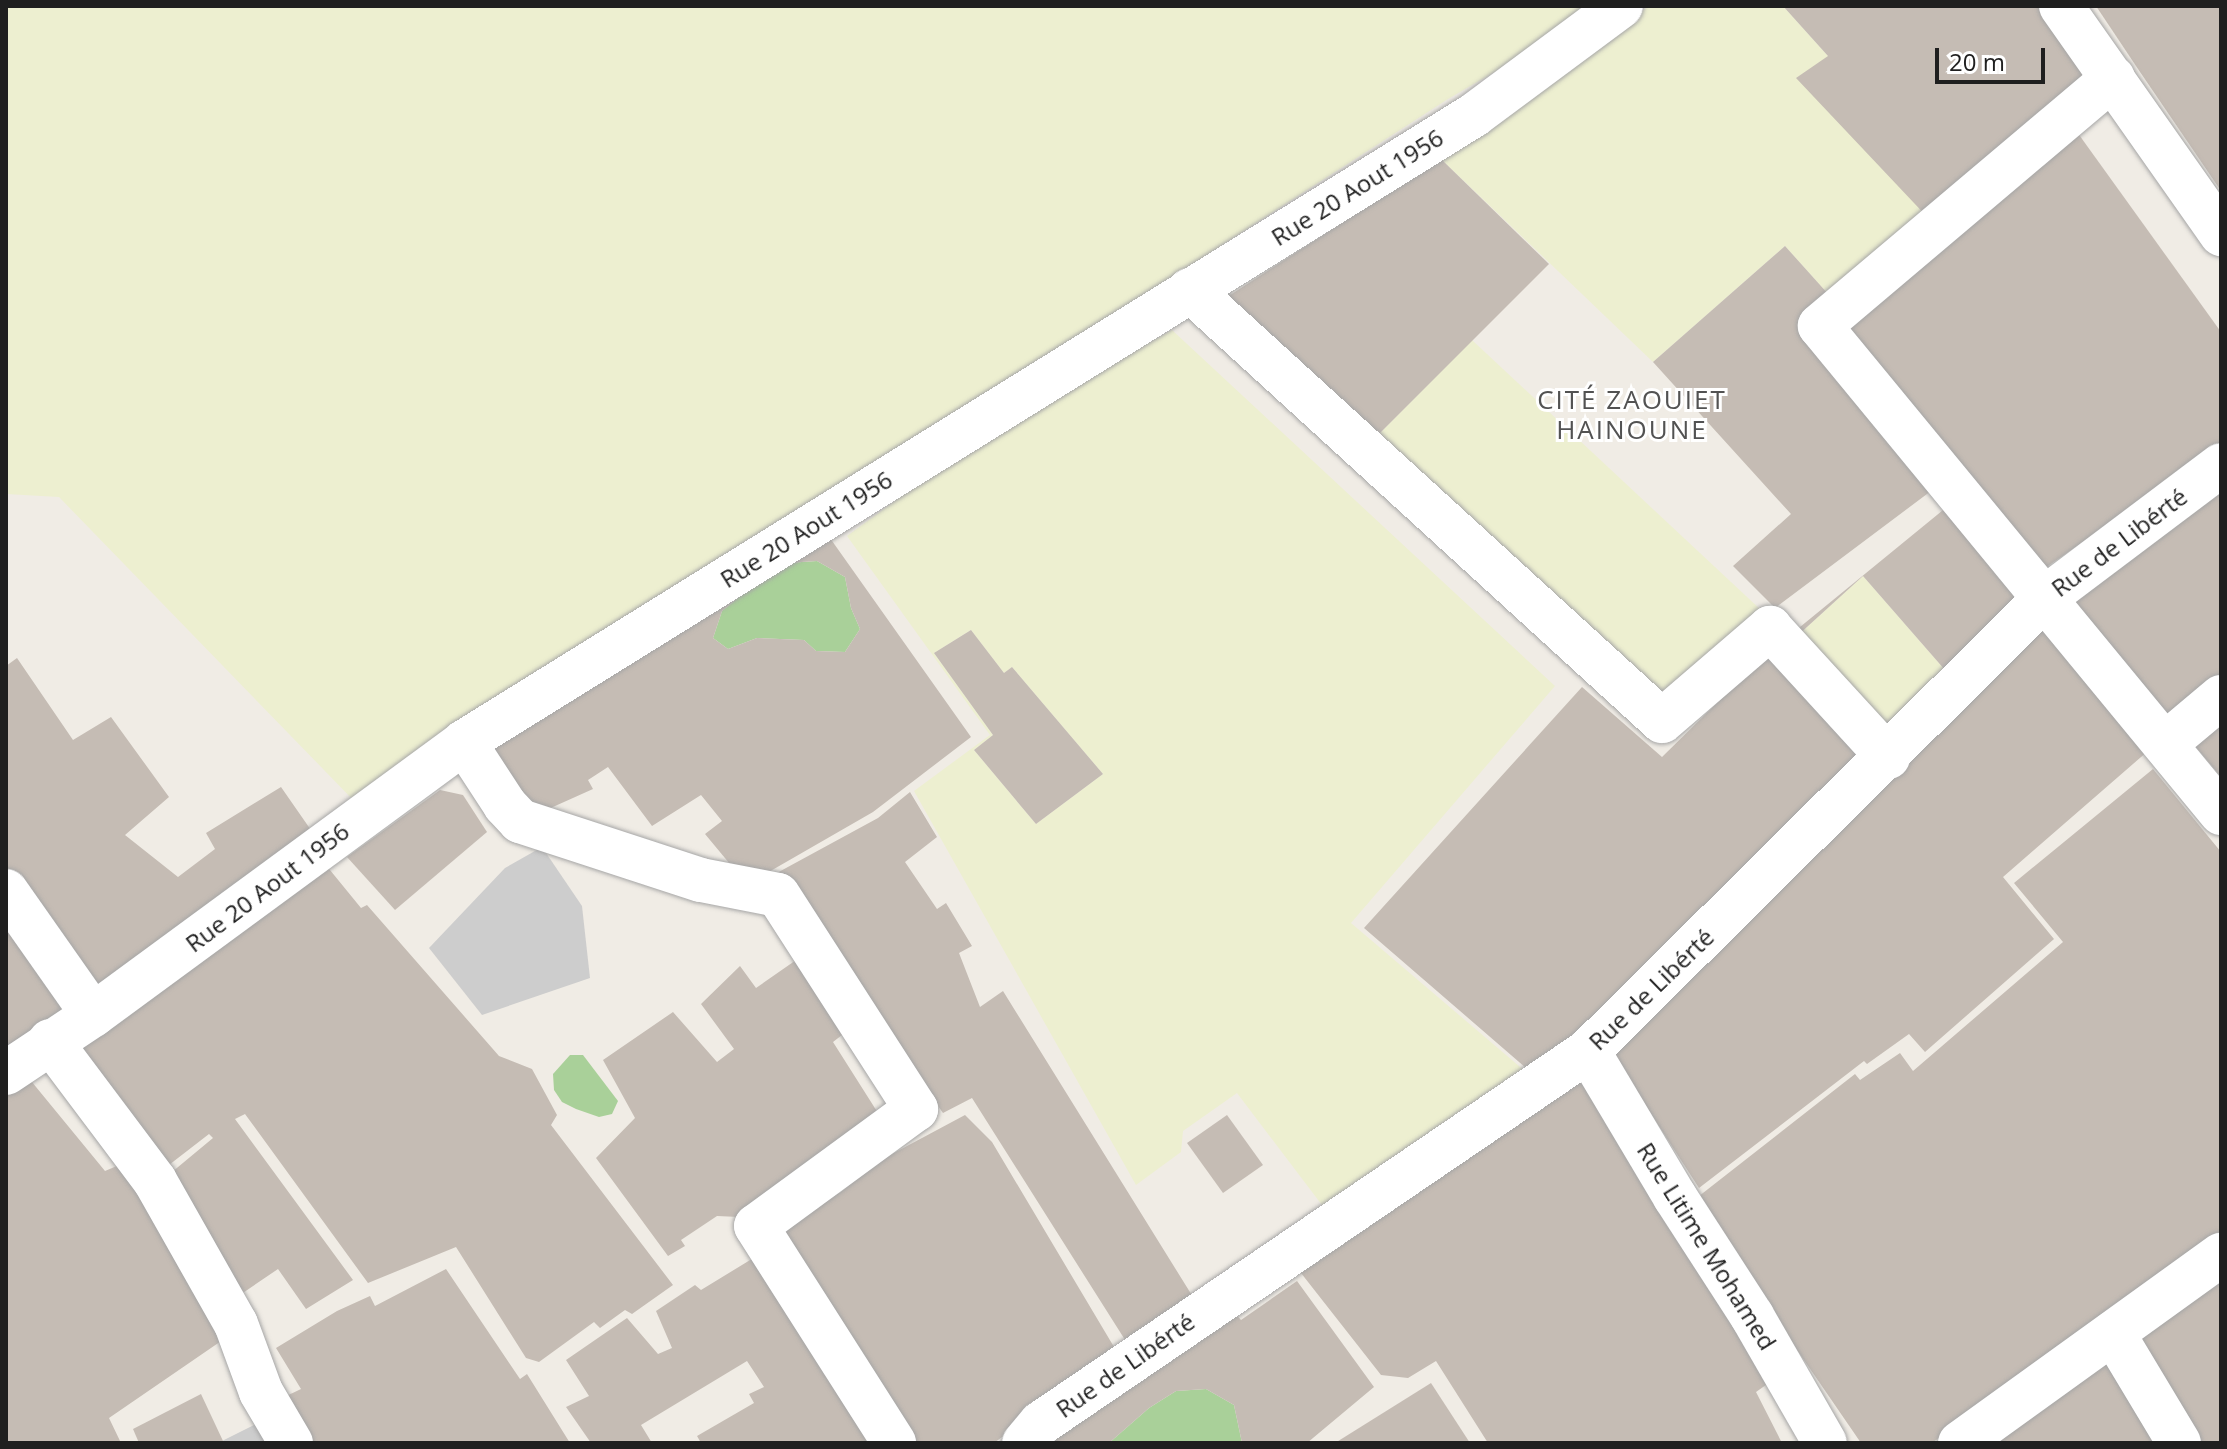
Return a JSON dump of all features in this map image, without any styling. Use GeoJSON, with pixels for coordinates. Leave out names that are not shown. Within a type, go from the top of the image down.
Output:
{"type":"FeatureCollection","features":[{"type":"Feature","properties":{"kind":"street","name":"Rue 20 Aout 1956"},"geometry":{"type":"LineString","coordinates":[[6,1073],[93,1015],[464,742],[1474,115],[1621,6]]}},
{"type":"Feature","properties":{"kind":"street"},"geometry":{"type":"LineString","coordinates":[[2061,6],[2221,234]]}},
{"type":"Feature","properties":{"kind":"street"},"geometry":{"type":"LineString","coordinates":[[2113,78],[1820,326],[2221,813]]}},
{"type":"Feature","properties":{"kind":"street"},"geometry":{"type":"LineString","coordinates":[[1190,290],[1662,721],[1770,628],[1888,757]]}},
{"type":"Feature","properties":{"kind":"street","name":"Rue de Libérté"},"geometry":{"type":"LineString","coordinates":[[1024,1443],[1041,1423],[1588,1051],[1888,757],[2046,597],[2221,465]]}},
{"type":"Feature","properties":{"kind":"street"},"geometry":{"type":"LineString","coordinates":[[2165,744],[2221,697]]}},
{"type":"Feature","properties":{"kind":"street"},"geometry":{"type":"LineString","coordinates":[[464,742],[505,805],[520,821],[701,880],[778,895],[916,1109],[756,1226],[894,1443]]}},
{"type":"Feature","properties":{"kind":"street"},"geometry":{"type":"LineString","coordinates":[[6,891],[93,1015]]}},
{"type":"Feature","properties":{"kind":"street"},"geometry":{"type":"LineString","coordinates":[[50,1041],[155,1181],[236,1324],[261,1392],[291,1443]]}},
{"type":"Feature","properties":{"kind":"street","name":"Rue Litime Mohamed"},"geometry":{"type":"LineString","coordinates":[[1588,1051],[1675,1197],[1752,1316],[1825,1443]]}},
{"type":"Feature","properties":{"kind":"street"},"geometry":{"type":"LineString","coordinates":[[1960,1443],[2221,1255]]}},
{"type":"Feature","properties":{"kind":"street"},"geometry":{"type":"LineString","coordinates":[[2113,1333],[2179,1443]]}},
{"type":"Feature","properties":{"kind":"shaded area"},"geometry":{"type":"Polygon","coordinates":[[[542,847],[582,906],[590,978],[482,1015],[429,948],[505,868],[542,847]]]}},
{"type":"Feature","properties":{"kind":"shaded area"},"geometry":{"type":"Polygon","coordinates":[[[260,1422],[273,1443],[218,1443],[260,1422]]]}},
{"type":"Feature","properties":{"kind":"green space"},"geometry":{"type":"Polygon","coordinates":[[[6,6],[1599,6],[1577,24],[1448,99],[357,804],[59,497],[6,494],[6,6]]]}},
{"type":"Feature","properties":{"kind":"green space"},"geometry":{"type":"Polygon","coordinates":[[[1649,6],[1783,6],[1828,56],[1931,221],[1838,305],[1785,246],[1653,362],[1441,159],[1649,6]]]}},
{"type":"Feature","properties":{"kind":"green space"},"geometry":{"type":"Polygon","coordinates":[[[1172,330],[1555,686],[1351,923],[1533,1078],[1328,1213],[1237,1093],[1183,1131],[1181,1152],[1136,1185],[914,791],[990,735],[847,536],[995,428],[1172,330]],[[971,630],[934,653],[993,735],[974,750],[1036,824],[1103,774],[1012,667],[1004,673],[971,630]]]}},
{"type":"Feature","properties":{"kind":"green space"},"geometry":{"type":"Polygon","coordinates":[[[1472,340],[1761,610],[1657,698],[1374,439],[1472,340]]]}},
{"type":"Feature","properties":{"kind":"green space"},"geometry":{"type":"Polygon","coordinates":[[[817,561],[845,577],[851,608],[860,629],[845,652],[816,651],[804,640],[757,638],[728,649],[713,638],[722,611],[760,580],[787,563],[817,561]]]}},
{"type":"Feature","properties":{"kind":"green space"},"geometry":{"type":"Polygon","coordinates":[[[1863,576],[1945,670],[1884,733],[1796,637],[1863,576]]]}},
{"type":"Feature","properties":{"kind":"green space"},"geometry":{"type":"Polygon","coordinates":[[[570,1055],[583,1055],[618,1101],[612,1114],[599,1117],[562,1102],[554,1090],[553,1074],[570,1055]]]}},
{"type":"Feature","properties":{"kind":"green space"},"geometry":{"type":"Polygon","coordinates":[[[1206,1389],[1234,1405],[1242,1443],[1109,1443],[1149,1408],[1176,1391],[1206,1389]]]}},
{"type":"Feature","properties":{"kind":"building"},"geometry":{"type":"Polygon","coordinates":[[[1783,6],[2056,6],[2105,71],[1931,221],[1796,78],[1828,56],[1783,6]]]}},
{"type":"Feature","properties":{"kind":"building"},"geometry":{"type":"Polygon","coordinates":[[[2096,6],[2221,6],[2221,191],[2136,66],[2096,6]]]}},
{"type":"Feature","properties":{"kind":"building"},"geometry":{"type":"Polygon","coordinates":[[[2072,125],[2221,332],[2221,447],[2042,570],[1834,320],[2072,125]]]}},
{"type":"Feature","properties":{"kind":"building"},"geometry":{"type":"Polygon","coordinates":[[[1441,159],[1549,264],[1374,439],[1224,299],[1441,159]]]}},
{"type":"Feature","properties":{"kind":"building"},"geometry":{"type":"Polygon","coordinates":[[[1785,246],[1838,305],[1809,329],[1939,485],[1775,608],[1733,566],[1791,514],[1653,362],[1785,246]]]}},
{"type":"Feature","properties":{"kind":"building"},"geometry":{"type":"Polygon","coordinates":[[[2221,483],[2221,689],[2177,725],[2068,593],[2221,483]]]}},
{"type":"Feature","properties":{"kind":"building"},"geometry":{"type":"Polygon","coordinates":[[[1959,497],[2033,593],[1945,670],[1863,576],[1796,637],[1789,636],[1959,497]]]}},
{"type":"Feature","properties":{"kind":"building"},"geometry":{"type":"Polygon","coordinates":[[[825,531],[971,737],[873,812],[767,873],[749,887],[705,834],[722,821],[701,795],[652,826],[608,767],[588,780],[593,789],[535,815],[488,758],[495,736],[825,531]],[[817,561],[787,563],[722,611],[713,638],[728,649],[757,638],[804,640],[816,651],[845,652],[860,629],[851,608],[845,577],[817,561]]]}},
{"type":"Feature","properties":{"kind":"building"},"geometry":{"type":"Polygon","coordinates":[[[2046,607],[2156,744],[2003,877],[2054,939],[1925,1052],[1909,1034],[1867,1064],[1864,1061],[1699,1188],[1611,1052],[2046,607]]]}},
{"type":"Feature","properties":{"kind":"building"},"geometry":{"type":"Polygon","coordinates":[[[971,630],[1004,673],[1012,667],[1103,774],[1036,824],[974,750],[993,735],[934,653],[971,630]]]}},
{"type":"Feature","properties":{"kind":"building"},"geometry":{"type":"Polygon","coordinates":[[[1772,649],[1865,753],[1533,1074],[1364,928],[1582,687],[1662,757],[1772,649]]]}},
{"type":"Feature","properties":{"kind":"building"},"geometry":{"type":"Polygon","coordinates":[[[17,658],[73,740],[111,717],[169,797],[125,835],[178,877],[215,849],[206,833],[281,787],[313,833],[107,999],[6,877],[6,666],[17,658]]]}},
{"type":"Feature","properties":{"kind":"building"},"geometry":{"type":"Polygon","coordinates":[[[2221,705],[2221,777],[2185,734],[2221,705]]]}},
{"type":"Feature","properties":{"kind":"building"},"geometry":{"type":"Polygon","coordinates":[[[2153,769],[2221,852],[2221,1230],[1932,1443],[1861,1443],[1694,1200],[1855,1074],[1860,1080],[1900,1053],[1913,1071],[2063,942],[2014,883],[2153,769]]]}},
{"type":"Feature","properties":{"kind":"building"},"geometry":{"type":"Polygon","coordinates":[[[440,790],[463,795],[487,832],[395,910],[347,857],[440,790]]]}},
{"type":"Feature","properties":{"kind":"building"},"geometry":{"type":"Polygon","coordinates":[[[910,792],[937,837],[905,862],[937,909],[946,903],[972,946],[959,953],[980,1007],[1003,991],[1193,1297],[1127,1343],[972,1098],[943,1113],[775,874],[878,818],[910,792]]]}},
{"type":"Feature","properties":{"kind":"building"},"geometry":{"type":"Polygon","coordinates":[[[321,859],[361,908],[367,905],[499,1056],[532,1069],[557,1115],[551,1125],[673,1285],[632,1314],[625,1310],[600,1328],[594,1322],[539,1362],[526,1358],[456,1247],[368,1283],[245,1114],[235,1119],[353,1280],[306,1309],[278,1269],[234,1299],[160,1182],[213,1138],[209,1134],[156,1175],[71,1047],[321,859]]]}},
{"type":"Feature","properties":{"kind":"building"},"geometry":{"type":"Polygon","coordinates":[[[6,913],[73,1017],[6,1059],[6,913]]]}},
{"type":"Feature","properties":{"kind":"building"},"geometry":{"type":"Polygon","coordinates":[[[799,958],[851,1028],[833,1042],[878,1113],[739,1217],[717,1216],[681,1240],[685,1246],[668,1256],[596,1158],[635,1118],[603,1060],[673,1012],[717,1062],[734,1049],[701,1004],[740,966],[756,988],[799,958]]]}},
{"type":"Feature","properties":{"kind":"building"},"geometry":{"type":"Polygon","coordinates":[[[27,1076],[105,1171],[131,1160],[227,1337],[109,1418],[121,1443],[6,1443],[6,1092],[27,1076]]]}},
{"type":"Feature","properties":{"kind":"building"},"geometry":{"type":"Polygon","coordinates":[[[1589,1076],[1773,1380],[1756,1392],[1782,1443],[1488,1443],[1436,1361],[1408,1378],[1381,1375],[1301,1273],[1589,1076]]]}},
{"type":"Feature","properties":{"kind":"building"},"geometry":{"type":"Polygon","coordinates":[[[965,1115],[992,1142],[1117,1352],[994,1443],[907,1443],[778,1245],[782,1224],[841,1192],[879,1161],[965,1115]]]}},
{"type":"Feature","properties":{"kind":"building"},"geometry":{"type":"Polygon","coordinates":[[[1227,1115],[1263,1165],[1223,1193],[1187,1143],[1227,1115]]]}},
{"type":"Feature","properties":{"kind":"building"},"geometry":{"type":"Polygon","coordinates":[[[760,1254],[877,1443],[701,1443],[697,1436],[754,1403],[749,1394],[764,1387],[747,1361],[641,1425],[652,1443],[591,1443],[566,1407],[589,1396],[566,1360],[627,1318],[658,1354],[672,1348],[656,1311],[695,1285],[701,1290],[760,1254]]]}},
{"type":"Feature","properties":{"kind":"building"},"geometry":{"type":"Polygon","coordinates":[[[446,1269],[520,1379],[527,1374],[570,1443],[302,1443],[276,1401],[301,1389],[276,1348],[337,1311],[370,1296],[375,1306],[446,1269]]]}},
{"type":"Feature","properties":{"kind":"building"},"geometry":{"type":"Polygon","coordinates":[[[2221,1273],[2221,1442],[2200,1443],[2127,1337],[2221,1273]]]}},
{"type":"Feature","properties":{"kind":"building"},"geometry":{"type":"Polygon","coordinates":[[[1297,1281],[1374,1387],[1307,1443],[1242,1443],[1234,1405],[1206,1389],[1176,1391],[1149,1408],[1109,1443],[1049,1443],[1225,1302],[1241,1320],[1297,1281]]]}},
{"type":"Feature","properties":{"kind":"building"},"geometry":{"type":"Polygon","coordinates":[[[2109,1355],[2167,1443],[1979,1443],[2109,1355]]]}},
{"type":"Feature","properties":{"kind":"building"},"geometry":{"type":"Polygon","coordinates":[[[1431,1383],[1470,1443],[1335,1443],[1431,1383]]]}},
{"type":"Feature","properties":{"kind":"building"},"geometry":{"type":"Polygon","coordinates":[[[201,1394],[223,1441],[139,1443],[133,1429],[201,1394]]]}},
{"type":"Feature","properties":{"kind":"district","name":"CITÉ ZAOUIET HAINOUNE"},"geometry":{"type":"Point","coordinates":[1632,415]}}]}
